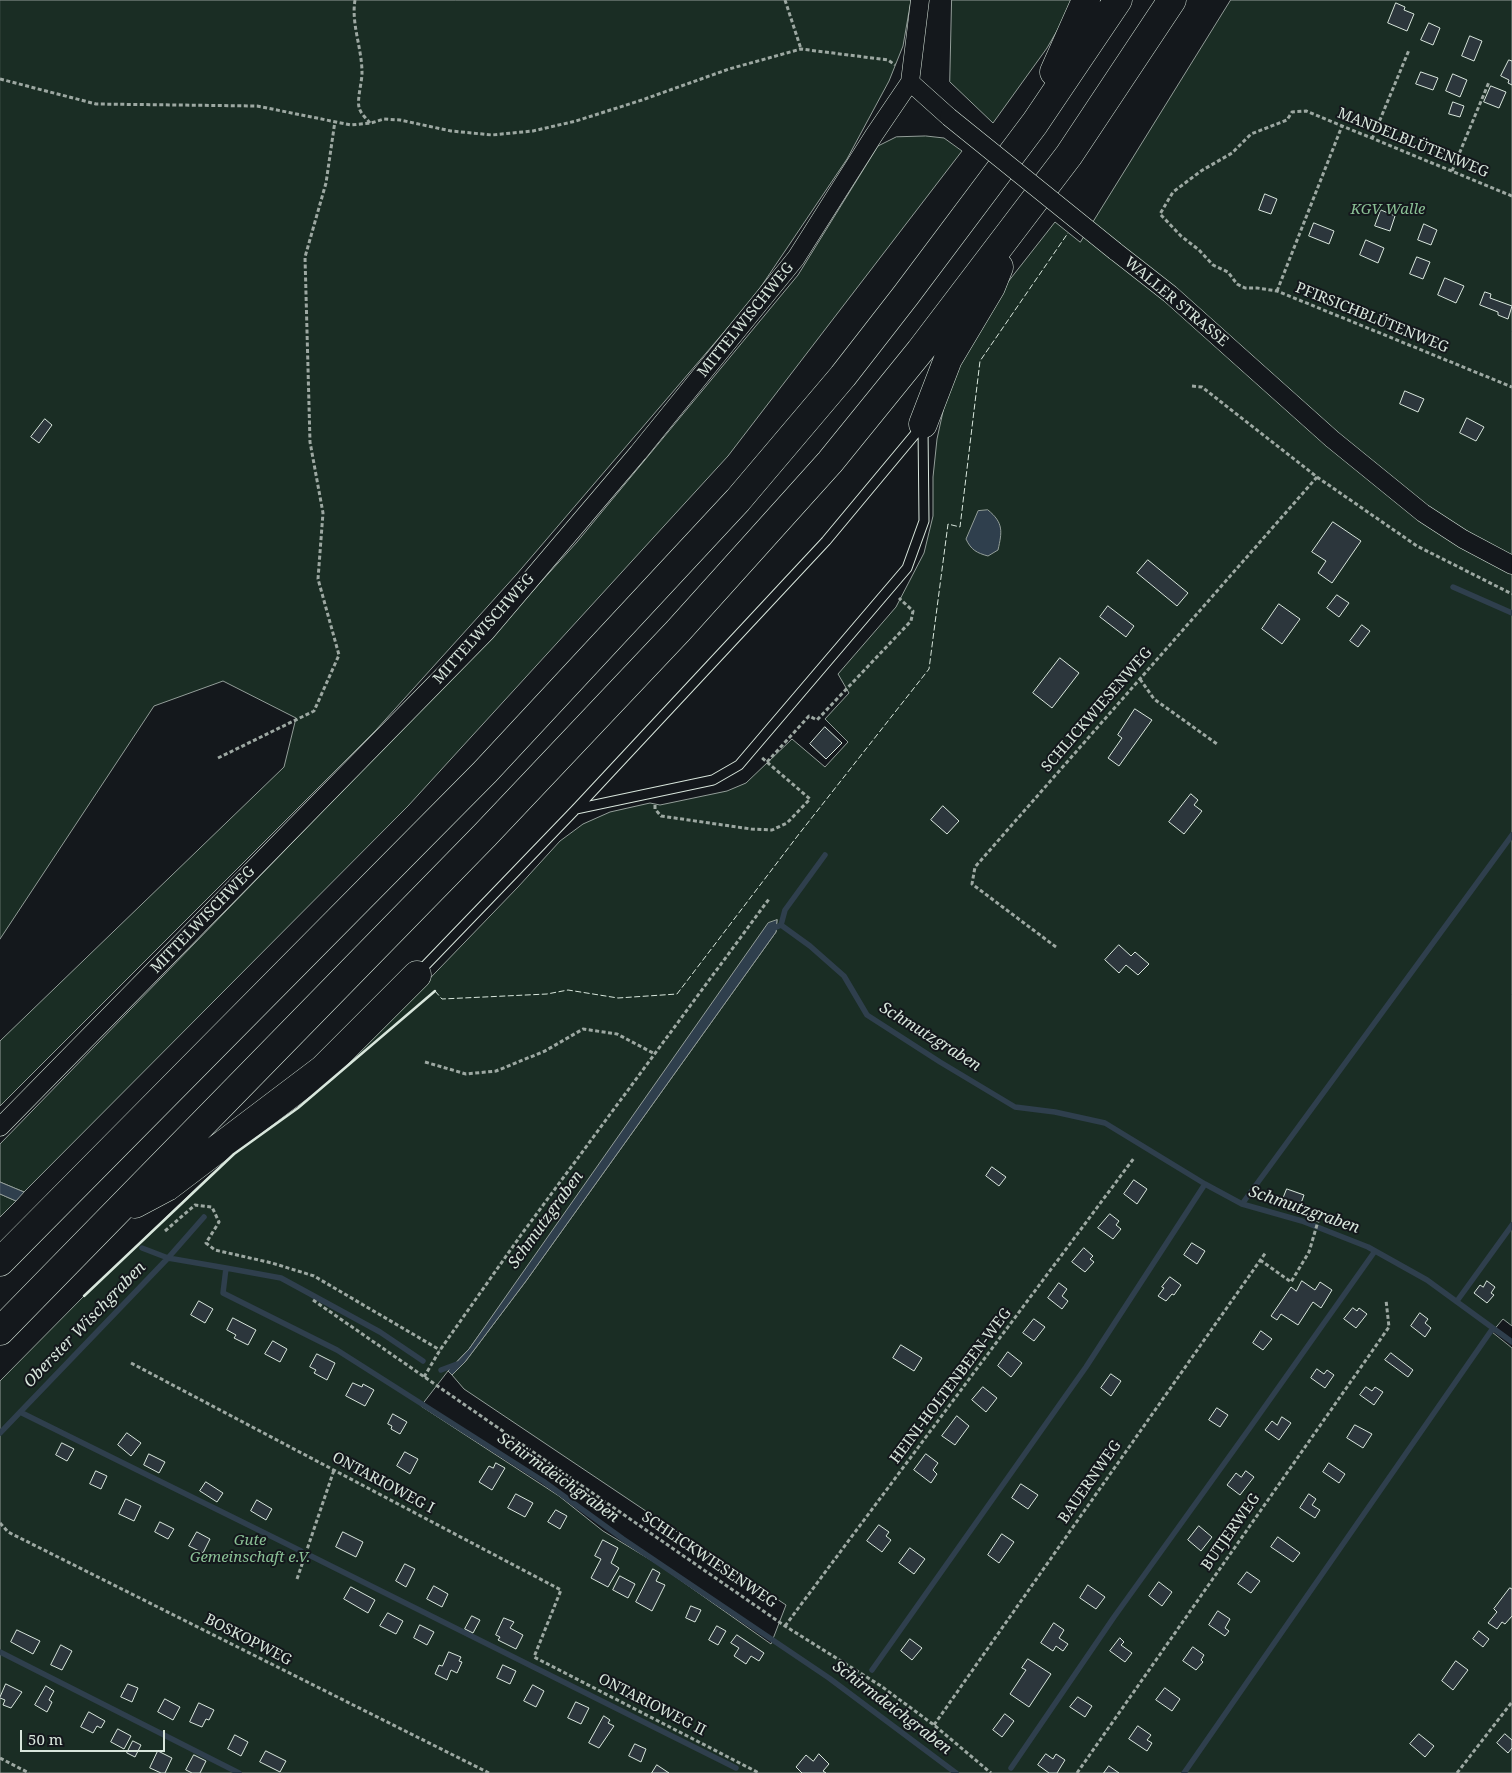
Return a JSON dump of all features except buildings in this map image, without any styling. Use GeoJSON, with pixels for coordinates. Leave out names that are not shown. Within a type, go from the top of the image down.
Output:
{"type":"FeatureCollection","features":[{"type":"Feature","properties":{"kind":"highway"},"geometry":{"type":"LineString","coordinates":[[1035,123],[1048,87],[1086,0]]}},
{"type":"Feature","properties":{"kind":"highway"},"geometry":{"type":"LineString","coordinates":[[0,1262],[485,772],[738,500],[844,376],[1035,123],[1118,0]]}},
{"type":"Feature","properties":{"kind":"highway"},"geometry":{"type":"LineString","coordinates":[[0,1331],[485,834],[678,631],[830,462],[920,351],[1069,155],[1172,0]]}},
{"type":"Feature","properties":{"kind":"highway"},"geometry":{"type":"LineString","coordinates":[[923,424],[948,359],[991,287],[1019,221]]}},
{"type":"Feature","properties":{"kind":"highway"},"geometry":{"type":"LineString","coordinates":[[110,1218],[167,1187],[323,1069],[417,975]]}},
{"type":"Feature","properties":{"kind":"street"},"geometry":{"type":"LineString","coordinates":[[910,82],[920,0]]}},
{"type":"Feature","properties":{"kind":"street","name":"WALLER STRASSE"},"geometry":{"type":"LineString","coordinates":[[910,82],[949,117],[1170,294],[1332,440],[1416,507],[1463,539],[1512,565]]}},
{"type":"Feature","properties":{"kind":"street","name":"MITTELWISCHWEG"},"geometry":{"type":"LineString","coordinates":[[0,1127],[486,632],[638,453],[796,258],[910,82]]}},
{"type":"Feature","properties":{"kind":"lane"},"geometry":{"type":"LineString","coordinates":[[576,809],[713,780],[739,765],[907,568],[924,521],[923,424]]}},
{"type":"Feature","properties":{"kind":"lane"},"geometry":{"type":"LineString","coordinates":[[417,975],[576,809],[826,541],[923,424]]}},
{"type":"Feature","properties":{"kind":"path"},"geometry":{"type":"LineString","coordinates":[[355,0],[353,13],[362,72],[359,107],[363,116],[371,123]]}},
{"type":"Feature","properties":{"kind":"path"},"geometry":{"type":"LineString","coordinates":[[785,0],[801,49]]}},
{"type":"Feature","properties":{"kind":"path"},"geometry":{"type":"LineString","coordinates":[[0,79],[96,104],[257,106],[351,125],[371,123],[384,119],[400,120],[451,132],[492,135],[533,130],[576,121],[729,69],[801,49],[888,60],[900,68],[910,82]]}},
{"type":"Feature","properties":{"kind":"path"},"geometry":{"type":"LineString","coordinates":[[1372,138],[1409,50]]}},
{"type":"Feature","properties":{"kind":"path"},"geometry":{"type":"LineString","coordinates":[[1452,171],[1488,82]]}},
{"type":"Feature","properties":{"kind":"path","name":"MANDELBLÜTENWEG"},"geometry":{"type":"LineString","coordinates":[[1277,291],[1245,288],[1237,284],[1228,272],[1213,266],[1199,250],[1180,236],[1160,214],[1173,192],[1201,171],[1232,153],[1251,134],[1287,120],[1292,112],[1306,111],[1512,196]]}},
{"type":"Feature","properties":{"kind":"path"},"geometry":{"type":"LineString","coordinates":[[218,758],[314,710],[339,654],[318,578],[323,512],[310,442],[305,257],[326,183],[334,121]]}},
{"type":"Feature","properties":{"kind":"path","name":"PFIRSICHBLÜTENWEG"},"geometry":{"type":"LineString","coordinates":[[1342,126],[1277,291],[1512,387]]}},
{"type":"Feature","properties":{"kind":"path"},"geometry":{"type":"LineString","coordinates":[[1192,386],[1202,387],[1317,477],[1417,546],[1512,594]]}},
{"type":"Feature","properties":{"kind":"path","name":"SCHLICKWIESENWEG"},"geometry":{"type":"LineString","coordinates":[[1056,947],[972,884],[975,867],[1317,477]]}},
{"type":"Feature","properties":{"kind":"path"},"geometry":{"type":"LineString","coordinates":[[767,762],[809,716],[817,720],[911,621],[913,611],[889,588]]}},
{"type":"Feature","properties":{"kind":"path"},"geometry":{"type":"LineString","coordinates":[[1140,679],[1154,699],[1217,744]]}},
{"type":"Feature","properties":{"kind":"path"},"geometry":{"type":"LineString","coordinates":[[654,792],[655,809],[661,816],[751,829],[772,830],[787,823],[810,799],[752,749]]}},
{"type":"Feature","properties":{"kind":"path"},"geometry":{"type":"LineString","coordinates":[[424,1377],[440,1350],[521,1235],[769,899]]}},
{"type":"Feature","properties":{"kind":"path"},"geometry":{"type":"LineString","coordinates":[[425,1062],[466,1074],[496,1072],[546,1051],[583,1029],[617,1034],[655,1054]]}},
{"type":"Feature","properties":{"kind":"path","name":"HEINI-HOLTENBEEN-WEG"},"geometry":{"type":"LineString","coordinates":[[785,1626],[1134,1158]]}},
{"type":"Feature","properties":{"kind":"path"},"geometry":{"type":"LineString","coordinates":[[165,1231],[196,1205],[212,1207],[219,1222],[206,1243],[216,1250],[272,1263],[314,1276],[440,1350]]}},
{"type":"Feature","properties":{"kind":"path"},"geometry":{"type":"LineString","coordinates":[[1260,1260],[1291,1282],[1309,1252],[1319,1218]]}},
{"type":"Feature","properties":{"kind":"path","name":"BAUERNWEG"},"geometry":{"type":"LineString","coordinates":[[934,1725],[1266,1252]]}},
{"type":"Feature","properties":{"kind":"path","name":"SCHLICKWIESENWEG"},"geometry":{"type":"LineString","coordinates":[[313,1300],[785,1626],[881,1686],[934,1725],[991,1773]]}},
{"type":"Feature","properties":{"kind":"path","name":"BUTJERWEG"},"geometry":{"type":"LineString","coordinates":[[1077,1773],[1389,1327],[1386,1300]]}},
{"type":"Feature","properties":{"kind":"path","name":"ONTARIOWEG I"},"geometry":{"type":"LineString","coordinates":[[131,1363],[561,1590],[534,1657]]}},
{"type":"Feature","properties":{"kind":"path"},"geometry":{"type":"LineString","coordinates":[[297,1580],[334,1470]]}},
{"type":"Feature","properties":{"kind":"path","name":"BOSKOPWEG"},"geometry":{"type":"LineString","coordinates":[[0,1523],[8,1532],[489,1773]]}},
{"type":"Feature","properties":{"kind":"path","name":"ONTARIOWEG II"},"geometry":{"type":"LineString","coordinates":[[534,1657],[759,1773]]}},
{"type":"Feature","properties":{"kind":"path"},"geometry":{"type":"LineString","coordinates":[[1457,1773],[1512,1702]]}},
{"type":"Feature","properties":{"kind":"path"},"geometry":{"type":"LineString","coordinates":[[0,1758],[27,1772]]}},
{"type":"Feature","properties":{"kind":"green space"},"geometry":{"type":"Polygon","coordinates":[[[0,0],[911,0],[903,46],[889,81],[847,159],[754,297],[516,575],[376,730],[0,1106],[0,1041],[284,767],[296,718],[223,681],[154,706],[0,939],[0,0]]]}},
{"type":"Feature","properties":{"kind":"green space"},"geometry":{"type":"Polygon","coordinates":[[[952,0],[1075,0],[1047,48],[993,123],[950,82],[952,0]]]}},
{"type":"Feature","properties":{"kind":"green space"},"geometry":{"type":"Polygon","coordinates":[[[1231,0],[1512,0],[1512,1326],[1503,1319],[1492,1332],[1512,1348],[1512,1773],[0,1773],[0,1381],[84,1296],[207,1178],[234,1154],[298,1108],[356,1055],[560,841],[583,824],[610,812],[650,803],[660,805],[727,791],[746,783],[792,739],[825,767],[848,742],[825,719],[849,693],[838,674],[896,607],[924,553],[933,516],[933,477],[937,439],[947,393],[965,348],[1004,287],[1055,222],[1080,242],[1231,0]],[[777,920],[469,1349],[448,1371],[421,1406],[559,1496],[603,1531],[659,1565],[771,1644],[786,1605],[464,1389],[452,1375],[465,1362],[526,1281],[776,932],[777,920]]]}},
{"type":"Feature","properties":{"kind":"green space"},"geometry":{"type":"Polygon","coordinates":[[[926,136],[944,138],[962,151],[728,456],[408,806],[24,1192],[0,1182],[0,1144],[483,646],[577,542],[798,275],[878,146],[896,137],[926,136]]]}},
{"type":"Feature","properties":{"kind":"green space"},"geometry":{"type":"Polygon","coordinates":[[[0,1194],[16,1201],[0,1217],[0,1194]]]}},
{"type":"Feature","properties":{"kind":"water"},"geometry":{"type":"Polygon","coordinates":[[[988,510],[997,519],[1001,533],[998,550],[988,556],[975,550],[966,539],[978,511],[988,510]]]}},
{"type":"Feature","properties":{"kind":"water"},"geometry":{"type":"Polygon","coordinates":[[[777,920],[776,932],[526,1281],[465,1362],[452,1375],[448,1371],[469,1349],[768,923],[777,920]]]}},
{"type":"Feature","properties":{"kind":"water"},"geometry":{"type":"Polygon","coordinates":[[[0,1182],[24,1192],[16,1201],[0,1194],[0,1182]]]}},
{"type":"Feature","properties":{"kind":"waterway"},"geometry":{"type":"LineString","coordinates":[[1453,587],[1512,613]]}},
{"type":"Feature","properties":{"kind":"waterway"},"geometry":{"type":"LineString","coordinates":[[1242,1204],[1512,835]]}},
{"type":"Feature","properties":{"kind":"waterway"},"geometry":{"type":"LineString","coordinates":[[781,925],[785,910],[825,855]]}},
{"type":"Feature","properties":{"kind":"waterway","name":"Schmutzgraben"},"geometry":{"type":"LineString","coordinates":[[772,929],[781,925],[810,946],[844,976],[867,1015],[1015,1107],[1055,1112],[1105,1123],[1205,1184],[1242,1204],[1302,1221],[1368,1247],[1427,1280],[1512,1342]]}},
{"type":"Feature","properties":{"kind":"waterway"},"geometry":{"type":"LineString","coordinates":[[872,1670],[1086,1367],[1205,1184]]}},
{"type":"Feature","properties":{"kind":"waterway","name":"Oberster Wischgraben"},"geometry":{"type":"LineString","coordinates":[[0,1433],[168,1258],[204,1217]]}},
{"type":"Feature","properties":{"kind":"waterway"},"geometry":{"type":"LineString","coordinates":[[1457,1301],[1512,1225]]}},
{"type":"Feature","properties":{"kind":"waterway","name":"Schirmdeichgraben"},"geometry":{"type":"LineString","coordinates":[[142,1248],[168,1258],[226,1268],[223,1293],[337,1350],[543,1481],[623,1539],[829,1678],[956,1773]]}},
{"type":"Feature","properties":{"kind":"waterway"},"geometry":{"type":"LineString","coordinates":[[1011,1768],[1114,1617],[1375,1251]]}},
{"type":"Feature","properties":{"kind":"waterway","name":"Schmutzgraben"},"geometry":{"type":"LineString","coordinates":[[226,1268],[281,1278],[380,1332],[423,1361]]}},
{"type":"Feature","properties":{"kind":"waterway"},"geometry":{"type":"LineString","coordinates":[[1184,1773],[1493,1328]]}},
{"type":"Feature","properties":{"kind":"waterway","name":"Schmutzgraben"},"geometry":{"type":"LineString","coordinates":[[441,1370],[457,1364]]}},
{"type":"Feature","properties":{"kind":"waterway"},"geometry":{"type":"LineString","coordinates":[[20,1412],[301,1551]]}},
{"type":"Feature","properties":{"kind":"waterway"},"geometry":{"type":"LineString","coordinates":[[311,1556],[736,1768]]}},
{"type":"Feature","properties":{"kind":"waterway"},"geometry":{"type":"LineString","coordinates":[[0,1652],[239,1773]]}},
{"type":"Feature","properties":{"kind":"fence"},"geometry":{"type":"LineString","coordinates":[[435,991],[442,999],[547,994],[568,990],[618,998],[677,994],[799,834],[929,669],[948,524],[960,527],[980,361],[1068,233]]}},
{"type":"Feature","properties":{"kind":"wall"},"geometry":{"type":"LineString","coordinates":[[84,1296],[234,1154],[298,1108],[435,991]]}},
{"type":"Feature","properties":{"kind":"park label","name":"KGV Walle"},"geometry":{"type":"Point","coordinates":[1388,210]}},
{"type":"Feature","properties":{"kind":"park label","name":"Gute Gemeinschaft e.V."},"geometry":{"type":"Point","coordinates":[250,1550]}}]}
